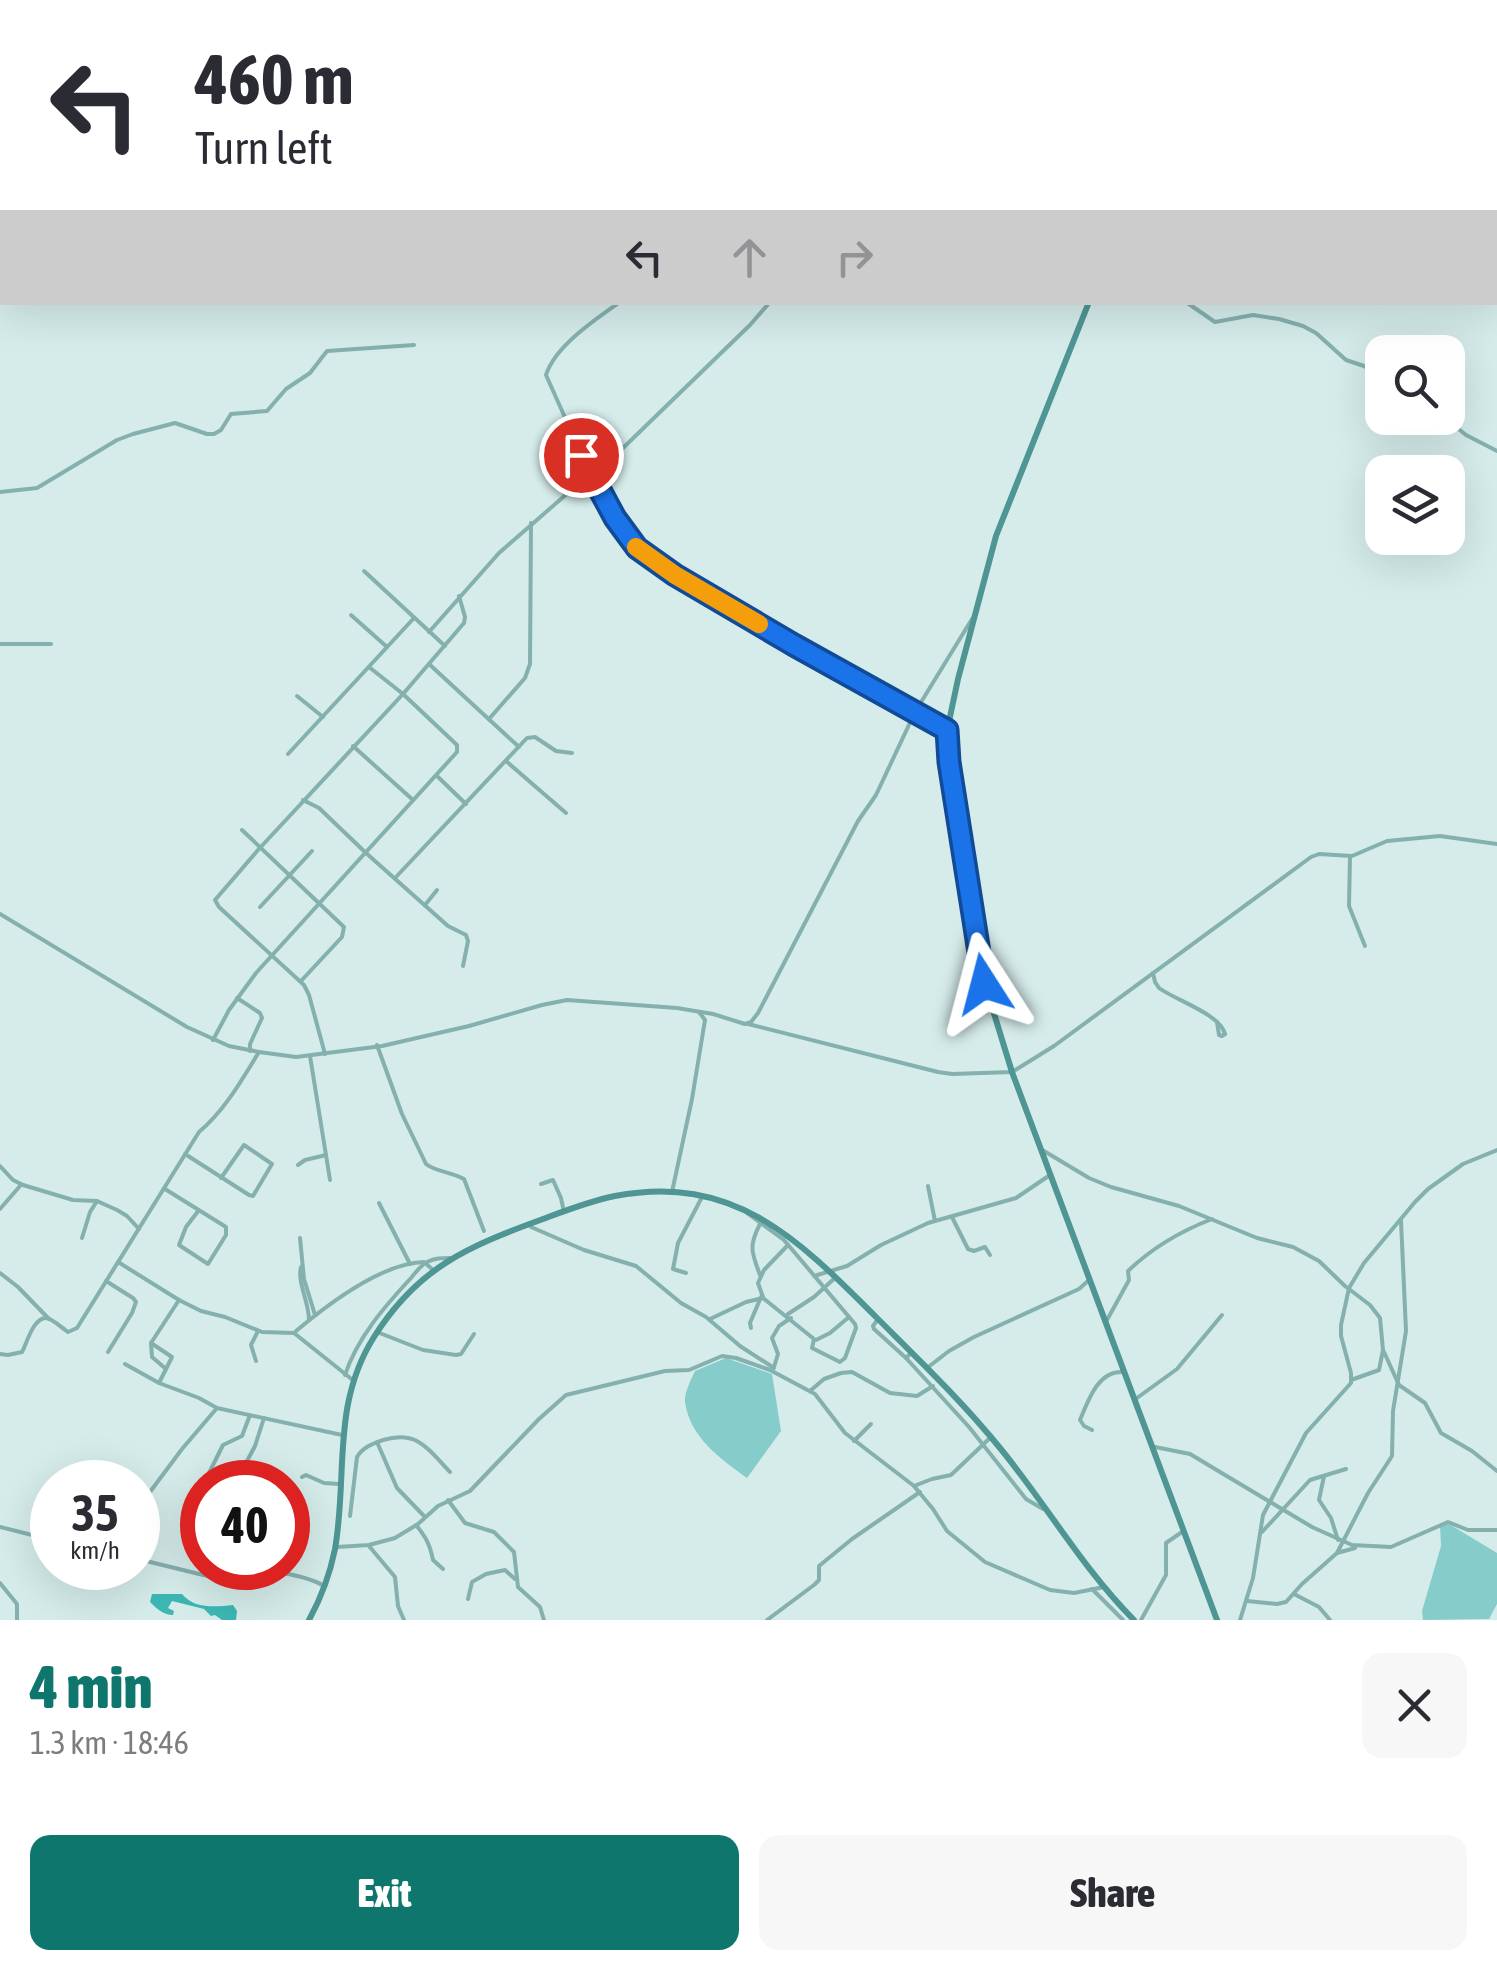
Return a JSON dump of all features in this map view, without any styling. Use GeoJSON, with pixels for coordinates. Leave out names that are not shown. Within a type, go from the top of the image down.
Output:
{"type":"FeatureCollection","features":[{"type":"Feature","properties":{"kind":"street"},"geometry":{"type":"LineString","coordinates":[[616,305],[580,330],[546,372],[592,478],[637,548],[794,645],[947,730]]}},
{"type":"Feature","properties":{"kind":"street"},"geometry":{"type":"LineString","coordinates":[[429,632],[531,523],[577,485],[592,478],[767,305]]}},
{"type":"Feature","properties":{"kind":"street"},"geometry":{"type":"LineString","coordinates":[[1088,305],[996,536],[947,730],[949,762],[980,968],[1012,1072],[1216,1620]]}},
{"type":"Feature","properties":{"kind":"street"},"geometry":{"type":"LineString","coordinates":[[1190,305],[1215,322],[1253,315],[1304,326],[1346,360],[1365,367]]}},
{"type":"Feature","properties":{"kind":"street"},"geometry":{"type":"LineString","coordinates":[[0,492],[37,488],[117,440],[146,431],[180,423],[207,434],[216,433],[232,414],[269,409],[327,351],[414,345]]}},
{"type":"Feature","properties":{"kind":"street"},"geometry":{"type":"LineString","coordinates":[[1465,434],[1497,451]]}},
{"type":"Feature","properties":{"kind":"street"},"geometry":{"type":"LineString","coordinates":[[489,719],[525,678],[530,664],[531,523]]}},
{"type":"Feature","properties":{"kind":"street"},"geometry":{"type":"LineString","coordinates":[[364,571],[445,646]]}},
{"type":"Feature","properties":{"kind":"street"},"geometry":{"type":"LineString","coordinates":[[325,1054],[309,994],[301,981],[218,907],[215,900],[464,623],[459,596]]}},
{"type":"Feature","properties":{"kind":"street"},"geometry":{"type":"LineString","coordinates":[[746,1024],[758,1013],[841,852],[876,795],[916,712],[977,611]]}},
{"type":"Feature","properties":{"kind":"street"},"geometry":{"type":"LineString","coordinates":[[351,616],[387,648]]}},
{"type":"Feature","properties":{"kind":"street"},"geometry":{"type":"LineString","coordinates":[[288,754],[414,618]]}},
{"type":"Feature","properties":{"kind":"street"},"geometry":{"type":"LineString","coordinates":[[0,644],[52,644]]}},
{"type":"Feature","properties":{"kind":"street"},"geometry":{"type":"LineString","coordinates":[[428,664],[519,746]]}},
{"type":"Feature","properties":{"kind":"street"},"geometry":{"type":"LineString","coordinates":[[213,1040],[237,998],[272,955],[458,752],[458,745],[369,666]]}},
{"type":"Feature","properties":{"kind":"street"},"geometry":{"type":"LineString","coordinates":[[297,696],[322,717]]}},
{"type":"Feature","properties":{"kind":"street"},"geometry":{"type":"LineString","coordinates":[[395,878],[527,738],[536,737],[556,751],[572,753]]}},
{"type":"Feature","properties":{"kind":"street"},"geometry":{"type":"LineString","coordinates":[[353,746],[415,801]]}},
{"type":"Feature","properties":{"kind":"street"},"geometry":{"type":"LineString","coordinates":[[506,761],[566,814]]}},
{"type":"Feature","properties":{"kind":"street"},"geometry":{"type":"LineString","coordinates":[[437,776],[466,804]]}},
{"type":"Feature","properties":{"kind":"street"},"geometry":{"type":"LineString","coordinates":[[303,800],[320,808],[448,926],[466,935],[464,966]]}},
{"type":"Feature","properties":{"kind":"street"},"geometry":{"type":"LineString","coordinates":[[242,830],[344,927],[345,934],[301,981]]}},
{"type":"Feature","properties":{"kind":"street"},"geometry":{"type":"LineString","coordinates":[[0,914],[159,1011],[213,1040],[250,1051],[296,1057],[377,1046],[567,1000],[713,1014],[938,1072],[1012,1072],[1054,1046],[1311,857],[1350,857],[1387,841],[1407,839],[1451,836],[1497,844]]}},
{"type":"Feature","properties":{"kind":"street"},"geometry":{"type":"LineString","coordinates":[[260,906],[312,851]]}},
{"type":"Feature","properties":{"kind":"street"},"geometry":{"type":"LineString","coordinates":[[1350,857],[1350,906],[1364,946]]}},
{"type":"Feature","properties":{"kind":"street"},"geometry":{"type":"LineString","coordinates":[[425,905],[437,890]]}},
{"type":"Feature","properties":{"kind":"street"},"geometry":{"type":"LineString","coordinates":[[1153,973],[1160,988],[1217,1022]]}},
{"type":"Feature","properties":{"kind":"street"},"geometry":{"type":"LineString","coordinates":[[237,998],[262,1018],[250,1051]]}},
{"type":"Feature","properties":{"kind":"street"},"geometry":{"type":"LineString","coordinates":[[699,1012],[705,1020]]}},
{"type":"Feature","properties":{"kind":"street"},"geometry":{"type":"LineString","coordinates":[[672,1192],[705,1020],[713,1014]]}},
{"type":"Feature","properties":{"kind":"street"},"geometry":{"type":"LineString","coordinates":[[377,1046],[426,1164],[464,1179],[484,1231]]}},
{"type":"Feature","properties":{"kind":"street"},"geometry":{"type":"LineString","coordinates":[[0,1273],[48,1319],[68,1332],[74,1330],[199,1132],[228,1101],[259,1052]]}},
{"type":"Feature","properties":{"kind":"street"},"geometry":{"type":"LineString","coordinates":[[310,1056],[330,1180]]}},
{"type":"Feature","properties":{"kind":"street"},"geometry":{"type":"LineString","coordinates":[[185,1154],[222,1178],[253,1196],[272,1164],[244,1145],[222,1178]]}},
{"type":"Feature","properties":{"kind":"street"},"geometry":{"type":"LineString","coordinates":[[1041,1149],[1111,1187],[1179,1206],[1313,1257],[1378,1313],[1383,1329],[1377,1372],[1351,1380]]}},
{"type":"Feature","properties":{"kind":"street"},"geometry":{"type":"LineString","coordinates":[[1240,1620],[1261,1520],[1306,1433],[1351,1380],[1340,1332],[1348,1288],[1371,1253],[1415,1202],[1470,1160],[1497,1150]]}},
{"type":"Feature","properties":{"kind":"street"},"geometry":{"type":"LineString","coordinates":[[298,1164],[326,1155]]}},
{"type":"Feature","properties":{"kind":"street"},"geometry":{"type":"LineString","coordinates":[[0,1166],[21,1184],[73,1200],[96,1201],[127,1216],[139,1229]]}},
{"type":"Feature","properties":{"kind":"street"},"geometry":{"type":"LineString","coordinates":[[814,1276],[832,1274],[910,1230],[1016,1198],[1050,1175]]}},
{"type":"Feature","properties":{"kind":"street"},"geometry":{"type":"LineString","coordinates":[[541,1184],[553,1180],[564,1212]]}},
{"type":"Feature","properties":{"kind":"street"},"geometry":{"type":"LineString","coordinates":[[0,1209],[21,1184]]}},
{"type":"Feature","properties":{"kind":"street"},"geometry":{"type":"LineString","coordinates":[[928,1186],[935,1221]]}},
{"type":"Feature","properties":{"kind":"street"},"geometry":{"type":"LineString","coordinates":[[164,1189],[199,1210],[226,1227],[226,1234],[208,1264],[179,1245],[199,1210]]}},
{"type":"Feature","properties":{"kind":"street"},"geometry":{"type":"LineString","coordinates":[[308,1620],[324,1586],[335,1547],[347,1403],[364,1355],[377,1332],[396,1306],[450,1258],[481,1242],[611,1196],[672,1192],[702,1197],[743,1209],[776,1226],[878,1319],[1026,1498],[1047,1509]]}},
{"type":"Feature","properties":{"kind":"street"},"geometry":{"type":"LineString","coordinates":[[686,1273],[673,1269],[678,1243],[702,1197]]}},
{"type":"Feature","properties":{"kind":"street"},"geometry":{"type":"LineString","coordinates":[[82,1238],[96,1201]]}},
{"type":"Feature","properties":{"kind":"street"},"geometry":{"type":"LineString","coordinates":[[379,1203],[410,1264]]}},
{"type":"Feature","properties":{"kind":"street"},"geometry":{"type":"LineString","coordinates":[[743,1209],[788,1245],[856,1328],[841,1373]]}},
{"type":"Feature","properties":{"kind":"street"},"geometry":{"type":"LineString","coordinates":[[952,1216],[968,1249],[984,1248],[990,1255]]}},
{"type":"Feature","properties":{"kind":"street"},"geometry":{"type":"LineString","coordinates":[[1105,1324],[1128,1280],[1128,1270],[1173,1236],[1212,1219]]}},
{"type":"Feature","properties":{"kind":"street"},"geometry":{"type":"LineString","coordinates":[[1247,1601],[1281,1604],[1289,1600],[1338,1551],[1392,1456],[1392,1411],[1406,1331],[1400,1221]]}},
{"type":"Feature","properties":{"kind":"street"},"geometry":{"type":"LineString","coordinates":[[760,1224],[752,1244],[760,1275]]}},
{"type":"Feature","properties":{"kind":"street"},"geometry":{"type":"LineString","coordinates":[[527,1225],[584,1250],[636,1266],[681,1303],[710,1319],[740,1346],[810,1391],[854,1440],[920,1492],[947,1531],[986,1562],[1050,1590],[1074,1593],[1104,1587]]}},
{"type":"Feature","properties":{"kind":"street"},"geometry":{"type":"LineString","coordinates":[[300,1238],[302,1265],[315,1316]]}},
{"type":"Feature","properties":{"kind":"street"},"geometry":{"type":"LineString","coordinates":[[788,1245],[760,1275],[759,1290],[762,1298],[789,1316],[814,1342]]}},
{"type":"Feature","properties":{"kind":"street"},"geometry":{"type":"LineString","coordinates":[[806,1266],[814,1257]]}},
{"type":"Feature","properties":{"kind":"street"},"geometry":{"type":"LineString","coordinates":[[294,1333],[355,1287],[410,1264],[450,1258]]}},
{"type":"Feature","properties":{"kind":"street"},"geometry":{"type":"LineString","coordinates":[[118,1261],[201,1311],[258,1330],[294,1333],[354,1381]]}},
{"type":"Feature","properties":{"kind":"street"},"geometry":{"type":"LineString","coordinates":[[424,1262],[433,1270]]}},
{"type":"Feature","properties":{"kind":"street"},"geometry":{"type":"LineString","coordinates":[[345,1376],[377,1316],[424,1262]]}},
{"type":"Feature","properties":{"kind":"street"},"geometry":{"type":"LineString","coordinates":[[302,1265],[299,1274],[310,1307],[309,1320]]}},
{"type":"Feature","properties":{"kind":"street"},"geometry":{"type":"LineString","coordinates":[[774,1370],[778,1354],[772,1338],[789,1316],[824,1288],[832,1274]]}},
{"type":"Feature","properties":{"kind":"street"},"geometry":{"type":"LineString","coordinates":[[927,1368],[974,1336],[1079,1289],[1089,1280]]}},
{"type":"Feature","properties":{"kind":"street"},"geometry":{"type":"LineString","coordinates":[[106,1281],[136,1302],[108,1352]]}},
{"type":"Feature","properties":{"kind":"street"},"geometry":{"type":"LineString","coordinates":[[710,1319],[762,1298]]}},
{"type":"Feature","properties":{"kind":"street"},"geometry":{"type":"LineString","coordinates":[[751,1328],[762,1298]]}},
{"type":"Feature","properties":{"kind":"street"},"geometry":{"type":"LineString","coordinates":[[166,1370],[152,1357],[152,1343],[179,1300]]}},
{"type":"Feature","properties":{"kind":"street"},"geometry":{"type":"LineString","coordinates":[[1133,1401],[1177,1369],[1222,1315]]}},
{"type":"Feature","properties":{"kind":"street"},"geometry":{"type":"LineString","coordinates":[[845,1358],[836,1362],[812,1348],[814,1342],[849,1317]]}},
{"type":"Feature","properties":{"kind":"street"},"geometry":{"type":"LineString","coordinates":[[0,1354],[20,1354],[34,1326],[48,1319]]}},
{"type":"Feature","properties":{"kind":"street"},"geometry":{"type":"LineString","coordinates":[[256,1361],[251,1345],[258,1330]]}},
{"type":"Feature","properties":{"kind":"street"},"geometry":{"type":"LineString","coordinates":[[377,1332],[423,1350],[456,1355],[462,1354],[474,1334]]}},
{"type":"Feature","properties":{"kind":"street"},"geometry":{"type":"LineString","coordinates":[[152,1343],[172,1360],[159,1383]]}},
{"type":"Feature","properties":{"kind":"street"},"geometry":{"type":"LineString","coordinates":[[1383,1350],[1399,1385],[1425,1403],[1442,1433],[1497,1471]]}},
{"type":"Feature","properties":{"kind":"street"},"geometry":{"type":"LineString","coordinates":[[909,1355],[927,1368],[991,1437],[1104,1587],[1138,1620],[1166,1575],[1166,1543],[1182,1532]]}},
{"type":"Feature","properties":{"kind":"street"},"geometry":{"type":"LineString","coordinates":[[335,1547],[395,1538],[448,1500],[470,1491],[566,1395],[639,1377],[690,1370],[722,1356],[774,1370]]}},
{"type":"Feature","properties":{"kind":"street"},"geometry":{"type":"LineString","coordinates":[[125,1364],[217,1408],[342,1436]]}},
{"type":"Feature","properties":{"kind":"street"},"geometry":{"type":"LineString","coordinates":[[810,1391],[824,1379],[854,1372],[890,1393],[917,1396],[933,1386]]}},
{"type":"Feature","properties":{"kind":"street"},"geometry":{"type":"LineString","coordinates":[[1092,1430],[1080,1420],[1092,1394],[1108,1375],[1123,1372]]}},
{"type":"Feature","properties":{"kind":"street"},"geometry":{"type":"LineString","coordinates":[[160,1478],[217,1408]]}},
{"type":"Feature","properties":{"kind":"street"},"geometry":{"type":"LineString","coordinates":[[216,1460],[223,1445],[242,1436],[250,1415]]}},
{"type":"Feature","properties":{"kind":"street"},"geometry":{"type":"LineString","coordinates":[[248,1460],[264,1418]]}},
{"type":"Feature","properties":{"kind":"street"},"geometry":{"type":"LineString","coordinates":[[854,1440],[871,1424]]}},
{"type":"Feature","properties":{"kind":"street"},"geometry":{"type":"LineString","coordinates":[[914,1486],[951,1475],[991,1437]]}},
{"type":"Feature","properties":{"kind":"street"},"geometry":{"type":"LineString","coordinates":[[350,1516],[357,1457],[377,1442],[412,1438],[450,1472]]}},
{"type":"Feature","properties":{"kind":"street"},"geometry":{"type":"LineString","coordinates":[[377,1442],[397,1488],[424,1516]]}},
{"type":"Feature","properties":{"kind":"street"},"geometry":{"type":"LineString","coordinates":[[1150,1446],[1190,1454],[1284,1510],[1360,1547]]}},
{"type":"Feature","properties":{"kind":"street"},"geometry":{"type":"LineString","coordinates":[[1258,1536],[1304,1485],[1346,1468]]}},
{"type":"Feature","properties":{"kind":"street"},"geometry":{"type":"LineString","coordinates":[[310,1476],[324,1484],[340,1484]]}},
{"type":"Feature","properties":{"kind":"street"},"geometry":{"type":"LineString","coordinates":[[1324,1476],[1319,1500],[1341,1541]]}},
{"type":"Feature","properties":{"kind":"street"},"geometry":{"type":"LineString","coordinates":[[767,1620],[819,1580],[819,1566],[920,1492]]}},
{"type":"Feature","properties":{"kind":"street"},"geometry":{"type":"LineString","coordinates":[[448,1500],[465,1523],[494,1532],[514,1552],[517,1583],[521,1592],[540,1607],[544,1620]]}},
{"type":"Feature","properties":{"kind":"street"},"geometry":{"type":"LineString","coordinates":[[1338,1551],[1390,1547],[1448,1522],[1468,1530],[1497,1530]]}},
{"type":"Feature","properties":{"kind":"street"},"geometry":{"type":"LineString","coordinates":[[416,1526],[427,1539],[433,1560],[443,1569]]}},
{"type":"Feature","properties":{"kind":"street"},"geometry":{"type":"LineString","coordinates":[[0,1527],[30,1534]]}},
{"type":"Feature","properties":{"kind":"street"},"geometry":{"type":"LineString","coordinates":[[368,1545],[394,1577],[404,1620]]}},
{"type":"Feature","properties":{"kind":"street"},"geometry":{"type":"LineString","coordinates":[[160,1564],[240,1584],[254,1573],[266,1572],[304,1577],[324,1586]]}},
{"type":"Feature","properties":{"kind":"street"},"geometry":{"type":"LineString","coordinates":[[468,1599],[472,1582],[486,1574],[504,1570],[517,1583]]}},
{"type":"Feature","properties":{"kind":"street"},"geometry":{"type":"LineString","coordinates":[[0,1583],[16,1604],[17,1620]]}},
{"type":"Feature","properties":{"kind":"street"},"geometry":{"type":"LineString","coordinates":[[1092,1588],[1123,1620]]}},
{"type":"Feature","properties":{"kind":"street"},"geometry":{"type":"LineString","coordinates":[[1294,1594],[1319,1607],[1330,1620]]}},
{"type":"Feature","properties":{"kind":"shaded area"},"geometry":{"type":"Polygon","coordinates":[[[726,1358],[772,1374],[781,1431],[747,1478],[700,1437],[685,1402],[695,1371],[726,1358]]]}},
{"type":"Feature","properties":{"kind":"shaded area"},"geometry":{"type":"Polygon","coordinates":[[[1449,1524],[1497,1553],[1497,1604],[1489,1619],[1423,1620],[1422,1611],[1441,1546],[1440,1525],[1449,1524]]]}},
{"type":"Feature","properties":{"kind":"shaded area"},"geometry":{"type":"Polygon","coordinates":[[[152,1594],[182,1594],[205,1606],[233,1605],[236,1620],[222,1620],[204,1609],[172,1601],[168,1608],[174,1611],[173,1615],[166,1614],[150,1602],[152,1594]]]}},
{"type":"Feature","properties":{"kind":"slow traffic"},"geometry":{"type":"LineString","coordinates":[[636,547],[675,575],[759,624]]}},
{"type":"Feature","properties":{"kind":"route"},"geometry":{"type":"LineString","coordinates":[[581,455],[615,518],[637,548],[794,645],[947,730],[984,984]]}}]}
